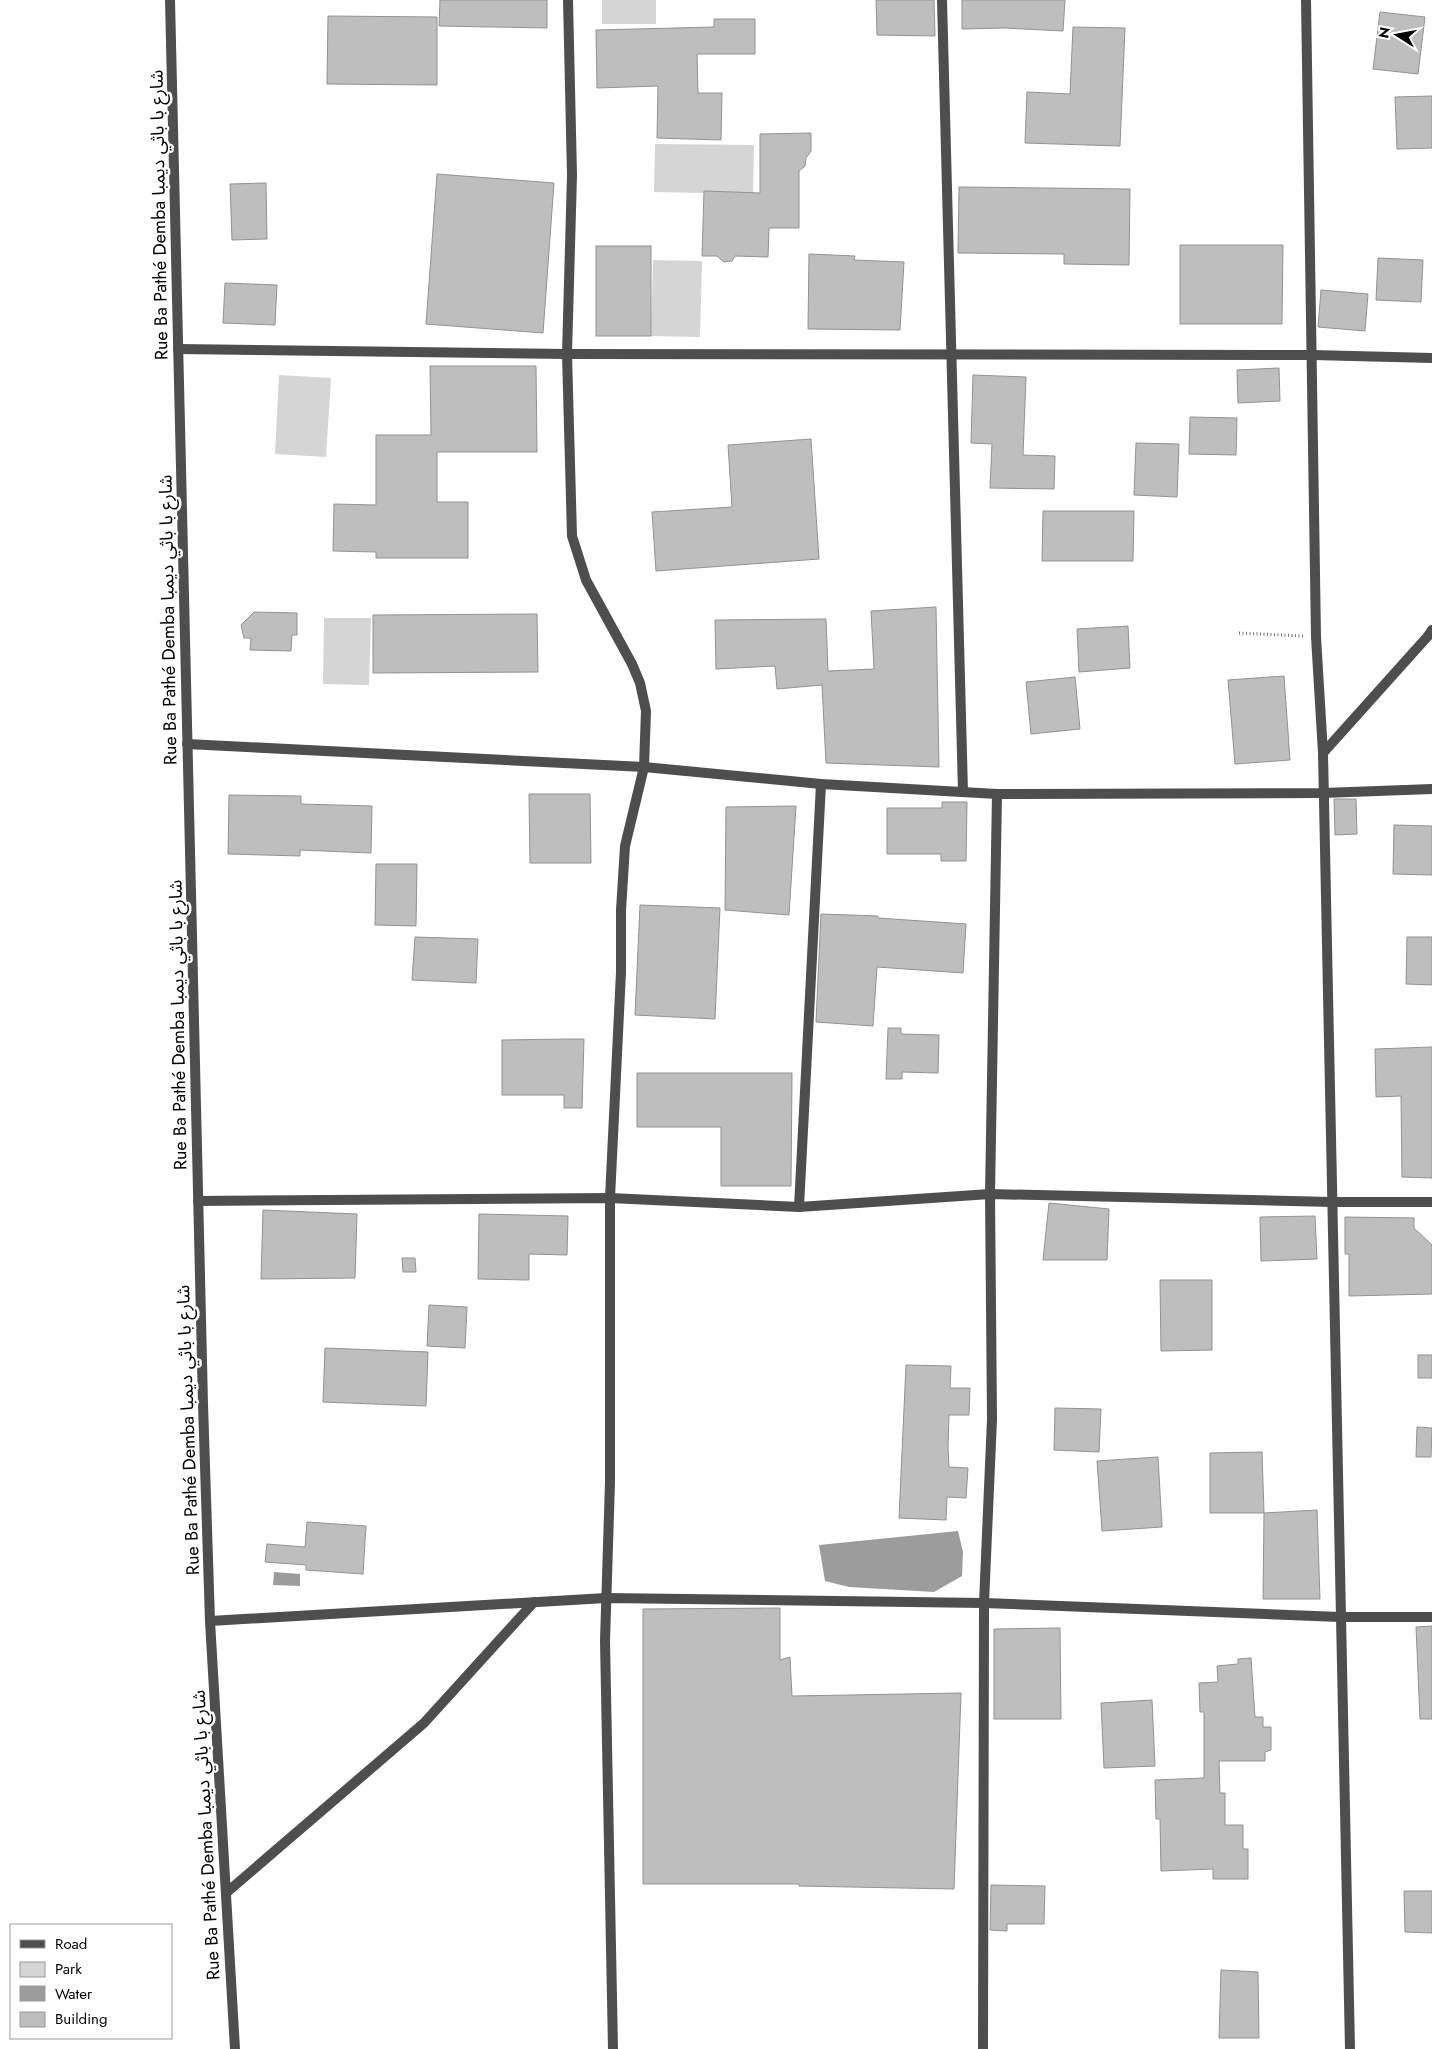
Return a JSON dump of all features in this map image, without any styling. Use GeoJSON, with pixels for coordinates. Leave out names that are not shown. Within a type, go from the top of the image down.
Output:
{"type":"FeatureCollection","features":[{"type":"Feature","properties":{"kind":"street","name":"Rue Ba Pathé Demba شارع با باثي ديمبا"},"geometry":{"type":"LineString","coordinates":[[170,0],[198,1201],[210,1621],[235,2049]]}},
{"type":"Feature","properties":{"kind":"street"},"geometry":{"type":"LineString","coordinates":[[568,0],[572,175],[568,354],[572,536],[586,580],[632,664],[640,683],[646,711],[644,767],[625,846],[610,1198],[610,1482],[605,1661],[613,2049]]}},
{"type":"Feature","properties":{"kind":"street"},"geometry":{"type":"LineString","coordinates":[[942,0],[963,792]]}},
{"type":"Feature","properties":{"kind":"street"},"geometry":{"type":"LineString","coordinates":[[1306,0],[1316,637],[1323,753],[1350,2049]]}},
{"type":"Feature","properties":{"kind":"street"},"geometry":{"type":"LineString","coordinates":[[178,349],[568,354],[1313,355],[1432,358]]}},
{"type":"Feature","properties":{"kind":"street"},"geometry":{"type":"LineString","coordinates":[[1323,753],[1432,630]]}},
{"type":"Feature","properties":{"kind":"street"},"geometry":{"type":"LineString","coordinates":[[187,744],[644,767],[821,784],[998,794],[1323,793],[1432,789]]}},
{"type":"Feature","properties":{"kind":"street"},"geometry":{"type":"LineString","coordinates":[[799,1207],[821,784]]}},
{"type":"Feature","properties":{"kind":"street"},"geometry":{"type":"LineString","coordinates":[[983,2049],[984,1603],[992,1420],[990,1194],[998,794]]}},
{"type":"Feature","properties":{"kind":"street"},"geometry":{"type":"LineString","coordinates":[[198,1201],[610,1198],[799,1207],[990,1194],[1332,1202],[1432,1202]]}},
{"type":"Feature","properties":{"kind":"street"},"geometry":{"type":"LineString","coordinates":[[210,1621],[606,1598],[984,1603],[1340,1617],[1432,1617]]}},
{"type":"Feature","properties":{"kind":"street"},"geometry":{"type":"LineString","coordinates":[[226,1893],[424,1722],[534,1602]]}},
{"type":"Feature","properties":{"kind":"path"},"geometry":{"type":"LineString","coordinates":[[1239,633],[1316,637]]}},
{"type":"Feature","properties":{"kind":"green space"},"geometry":{"type":"Polygon","coordinates":[[[602,0],[656,0],[656,24],[602,24],[602,0]]]}},
{"type":"Feature","properties":{"kind":"green space"},"geometry":{"type":"Polygon","coordinates":[[[655,144],[754,145],[753,194],[654,192],[655,144]]]}},
{"type":"Feature","properties":{"kind":"green space"},"geometry":{"type":"Polygon","coordinates":[[[653,260],[702,261],[700,337],[651,336],[653,260]]]}},
{"type":"Feature","properties":{"kind":"green space"},"geometry":{"type":"Polygon","coordinates":[[[279,375],[331,378],[326,457],[275,454],[279,375]]]}},
{"type":"Feature","properties":{"kind":"green space"},"geometry":{"type":"Polygon","coordinates":[[[324,618],[371,618],[369,685],[323,684],[324,618]]]}},
{"type":"Feature","properties":{"kind":"water"},"geometry":{"type":"Polygon","coordinates":[[[958,1531],[963,1552],[962,1576],[934,1592],[849,1587],[825,1581],[819,1545],[958,1531]]]}},
{"type":"Feature","properties":{"kind":"water"},"geometry":{"type":"Polygon","coordinates":[[[274,1572],[300,1574],[300,1586],[273,1585],[274,1572]]]}},
{"type":"Feature","properties":{"kind":"building"},"geometry":{"type":"Polygon","coordinates":[[[440,0],[547,0],[547,28],[439,26],[440,0]]]}},
{"type":"Feature","properties":{"kind":"building"},"geometry":{"type":"Polygon","coordinates":[[[876,0],[934,0],[935,36],[877,35],[876,0]]]}},
{"type":"Feature","properties":{"kind":"building"},"geometry":{"type":"Polygon","coordinates":[[[962,0],[1065,0],[1063,31],[1004,28],[962,29],[962,0]]]}},
{"type":"Feature","properties":{"kind":"building"},"geometry":{"type":"Polygon","coordinates":[[[1380,12],[1425,17],[1418,74],[1373,69],[1380,12]]]}},
{"type":"Feature","properties":{"kind":"building"},"geometry":{"type":"Polygon","coordinates":[[[328,16],[437,17],[437,85],[327,84],[328,16]]]}},
{"type":"Feature","properties":{"kind":"building"},"geometry":{"type":"Polygon","coordinates":[[[714,19],[755,19],[755,54],[697,54],[698,93],[722,93],[721,140],[657,138],[658,86],[597,88],[596,30],[714,27],[714,19]]]}},
{"type":"Feature","properties":{"kind":"building"},"geometry":{"type":"Polygon","coordinates":[[[1073,27],[1125,28],[1120,146],[1025,143],[1027,92],[1070,94],[1073,27]]]}},
{"type":"Feature","properties":{"kind":"building"},"geometry":{"type":"Polygon","coordinates":[[[1432,96],[1432,148],[1397,149],[1395,97],[1432,96]]]}},
{"type":"Feature","properties":{"kind":"building"},"geometry":{"type":"Polygon","coordinates":[[[811,133],[811,151],[806,158],[805,166],[799,171],[799,228],[769,228],[768,257],[735,256],[732,261],[724,262],[717,256],[702,256],[704,191],[760,193],[760,134],[811,133]]]}},
{"type":"Feature","properties":{"kind":"building"},"geometry":{"type":"Polygon","coordinates":[[[437,174],[554,183],[543,333],[426,324],[437,174]]]}},
{"type":"Feature","properties":{"kind":"building"},"geometry":{"type":"Polygon","coordinates":[[[266,183],[267,239],[232,240],[230,184],[266,183]]]}},
{"type":"Feature","properties":{"kind":"building"},"geometry":{"type":"Polygon","coordinates":[[[959,187],[1130,189],[1129,265],[1064,264],[1064,254],[958,253],[959,187]]]}},
{"type":"Feature","properties":{"kind":"building"},"geometry":{"type":"Polygon","coordinates":[[[1180,245],[1283,245],[1282,324],[1180,324],[1180,245]]]}},
{"type":"Feature","properties":{"kind":"building"},"geometry":{"type":"Polygon","coordinates":[[[596,246],[651,246],[651,336],[596,336],[596,246]]]}},
{"type":"Feature","properties":{"kind":"building"},"geometry":{"type":"Polygon","coordinates":[[[809,254],[855,256],[854,260],[904,262],[900,330],[808,329],[809,254]]]}},
{"type":"Feature","properties":{"kind":"building"},"geometry":{"type":"Polygon","coordinates":[[[1378,258],[1423,260],[1421,302],[1376,300],[1378,258]]]}},
{"type":"Feature","properties":{"kind":"building"},"geometry":{"type":"Polygon","coordinates":[[[225,283],[277,285],[275,325],[223,323],[225,283]]]}},
{"type":"Feature","properties":{"kind":"building"},"geometry":{"type":"Polygon","coordinates":[[[1321,290],[1368,294],[1365,331],[1318,327],[1321,290]]]}},
{"type":"Feature","properties":{"kind":"building"},"geometry":{"type":"Polygon","coordinates":[[[430,366],[536,366],[537,452],[437,452],[437,502],[468,502],[468,558],[376,558],[376,552],[333,551],[334,504],[376,505],[376,435],[431,435],[430,366]]]}},
{"type":"Feature","properties":{"kind":"building"},"geometry":{"type":"Polygon","coordinates":[[[1279,368],[1280,401],[1238,403],[1237,370],[1279,368]]]}},
{"type":"Feature","properties":{"kind":"building"},"geometry":{"type":"Polygon","coordinates":[[[973,375],[1026,377],[1023,455],[1055,456],[1054,489],[990,488],[992,444],[971,443],[973,375]]]}},
{"type":"Feature","properties":{"kind":"building"},"geometry":{"type":"Polygon","coordinates":[[[1190,417],[1237,418],[1236,455],[1189,454],[1190,417]]]}},
{"type":"Feature","properties":{"kind":"building"},"geometry":{"type":"Polygon","coordinates":[[[811,439],[819,559],[656,571],[652,512],[732,507],[728,445],[811,439]]]}},
{"type":"Feature","properties":{"kind":"building"},"geometry":{"type":"Polygon","coordinates":[[[1136,443],[1179,444],[1177,497],[1134,495],[1136,443]]]}},
{"type":"Feature","properties":{"kind":"building"},"geometry":{"type":"Polygon","coordinates":[[[1043,511],[1134,511],[1133,561],[1042,561],[1043,511]]]}},
{"type":"Feature","properties":{"kind":"building"},"geometry":{"type":"Polygon","coordinates":[[[936,607],[939,767],[826,763],[822,685],[777,689],[775,666],[716,669],[715,620],[826,619],[828,671],[874,669],[871,611],[936,607]]]}},
{"type":"Feature","properties":{"kind":"building"},"geometry":{"type":"Polygon","coordinates":[[[254,612],[297,613],[297,635],[292,635],[291,651],[250,650],[251,638],[244,638],[241,625],[254,612]]]}},
{"type":"Feature","properties":{"kind":"building"},"geometry":{"type":"Polygon","coordinates":[[[537,614],[538,672],[373,673],[373,615],[537,614]]]}},
{"type":"Feature","properties":{"kind":"building"},"geometry":{"type":"Polygon","coordinates":[[[1128,626],[1130,668],[1079,672],[1077,629],[1128,626]]]}},
{"type":"Feature","properties":{"kind":"building"},"geometry":{"type":"Polygon","coordinates":[[[1284,676],[1290,760],[1235,764],[1228,680],[1284,676]]]}},
{"type":"Feature","properties":{"kind":"building"},"geometry":{"type":"Polygon","coordinates":[[[1075,677],[1080,729],[1031,734],[1026,682],[1075,677]]]}},
{"type":"Feature","properties":{"kind":"building"},"geometry":{"type":"Polygon","coordinates":[[[529,794],[590,794],[591,863],[530,863],[529,794]]]}},
{"type":"Feature","properties":{"kind":"building"},"geometry":{"type":"Polygon","coordinates":[[[229,795],[301,796],[301,804],[372,806],[371,853],[300,850],[300,856],[228,854],[229,795]]]}},
{"type":"Feature","properties":{"kind":"building"},"geometry":{"type":"Polygon","coordinates":[[[1334,799],[1356,799],[1357,834],[1335,835],[1334,799]]]}},
{"type":"Feature","properties":{"kind":"building"},"geometry":{"type":"Polygon","coordinates":[[[942,802],[967,802],[966,861],[941,861],[941,854],[887,854],[887,808],[942,808],[942,802]]]}},
{"type":"Feature","properties":{"kind":"building"},"geometry":{"type":"Polygon","coordinates":[[[796,806],[789,915],[725,910],[726,807],[796,806]]]}},
{"type":"Feature","properties":{"kind":"building"},"geometry":{"type":"Polygon","coordinates":[[[1394,825],[1432,826],[1432,875],[1393,874],[1394,825]]]}},
{"type":"Feature","properties":{"kind":"building"},"geometry":{"type":"Polygon","coordinates":[[[376,864],[417,864],[416,926],[375,925],[376,864]]]}},
{"type":"Feature","properties":{"kind":"building"},"geometry":{"type":"Polygon","coordinates":[[[640,905],[720,908],[715,1019],[635,1015],[640,905]]]}},
{"type":"Feature","properties":{"kind":"building"},"geometry":{"type":"Polygon","coordinates":[[[821,914],[878,916],[878,918],[966,924],[963,973],[877,967],[873,1026],[816,1022],[821,914]]]}},
{"type":"Feature","properties":{"kind":"building"},"geometry":{"type":"Polygon","coordinates":[[[415,937],[478,939],[476,983],[412,980],[415,937]]]}},
{"type":"Feature","properties":{"kind":"building"},"geometry":{"type":"Polygon","coordinates":[[[1407,937],[1432,937],[1432,985],[1406,984],[1407,937]]]}},
{"type":"Feature","properties":{"kind":"building"},"geometry":{"type":"Polygon","coordinates":[[[888,1028],[901,1028],[901,1034],[939,1035],[938,1073],[902,1072],[902,1079],[886,1079],[888,1028]]]}},
{"type":"Feature","properties":{"kind":"building"},"geometry":{"type":"Polygon","coordinates":[[[584,1039],[582,1108],[564,1108],[564,1095],[502,1095],[502,1040],[584,1039]]]}},
{"type":"Feature","properties":{"kind":"building"},"geometry":{"type":"Polygon","coordinates":[[[1432,1047],[1432,1178],[1402,1177],[1401,1096],[1376,1097],[1375,1049],[1432,1047]]]}},
{"type":"Feature","properties":{"kind":"building"},"geometry":{"type":"Polygon","coordinates":[[[637,1073],[792,1073],[791,1186],[721,1186],[721,1127],[637,1127],[637,1073]]]}},
{"type":"Feature","properties":{"kind":"building"},"geometry":{"type":"Polygon","coordinates":[[[1049,1203],[1109,1209],[1107,1260],[1043,1260],[1049,1203]]]}},
{"type":"Feature","properties":{"kind":"building"},"geometry":{"type":"Polygon","coordinates":[[[263,1210],[357,1214],[355,1278],[261,1279],[263,1210]]]}},
{"type":"Feature","properties":{"kind":"building"},"geometry":{"type":"Polygon","coordinates":[[[479,1214],[568,1216],[567,1255],[529,1254],[529,1280],[478,1279],[479,1214]]]}},
{"type":"Feature","properties":{"kind":"building"},"geometry":{"type":"Polygon","coordinates":[[[1315,1216],[1317,1259],[1261,1261],[1260,1217],[1315,1216]]]}},
{"type":"Feature","properties":{"kind":"building"},"geometry":{"type":"Polygon","coordinates":[[[1345,1217],[1414,1218],[1414,1228],[1432,1245],[1432,1294],[1349,1296],[1349,1254],[1345,1254],[1345,1217]]]}},
{"type":"Feature","properties":{"kind":"building"},"geometry":{"type":"Polygon","coordinates":[[[402,1258],[415,1258],[416,1272],[403,1272],[402,1258]]]}},
{"type":"Feature","properties":{"kind":"building"},"geometry":{"type":"Polygon","coordinates":[[[1160,1280],[1212,1280],[1212,1350],[1161,1351],[1160,1280]]]}},
{"type":"Feature","properties":{"kind":"building"},"geometry":{"type":"Polygon","coordinates":[[[429,1305],[467,1307],[465,1348],[427,1346],[429,1305]]]}},
{"type":"Feature","properties":{"kind":"building"},"geometry":{"type":"Polygon","coordinates":[[[325,1348],[428,1352],[426,1406],[323,1402],[325,1348]]]}},
{"type":"Feature","properties":{"kind":"building"},"geometry":{"type":"Polygon","coordinates":[[[1418,1355],[1432,1355],[1432,1378],[1418,1378],[1418,1355]]]}},
{"type":"Feature","properties":{"kind":"building"},"geometry":{"type":"Polygon","coordinates":[[[906,1365],[951,1366],[950,1388],[970,1388],[969,1415],[949,1415],[949,1467],[968,1468],[966,1498],[947,1497],[946,1520],[899,1518],[906,1365]]]}},
{"type":"Feature","properties":{"kind":"building"},"geometry":{"type":"Polygon","coordinates":[[[1055,1408],[1101,1409],[1099,1452],[1054,1450],[1055,1408]]]}},
{"type":"Feature","properties":{"kind":"building"},"geometry":{"type":"Polygon","coordinates":[[[1417,1427],[1432,1428],[1431,1457],[1416,1457],[1417,1427]]]}},
{"type":"Feature","properties":{"kind":"building"},"geometry":{"type":"Polygon","coordinates":[[[1262,1452],[1264,1513],[1210,1513],[1210,1453],[1262,1452]]]}},
{"type":"Feature","properties":{"kind":"building"},"geometry":{"type":"Polygon","coordinates":[[[1158,1457],[1162,1527],[1102,1531],[1097,1461],[1158,1457]]]}},
{"type":"Feature","properties":{"kind":"building"},"geometry":{"type":"Polygon","coordinates":[[[1317,1510],[1320,1599],[1263,1599],[1264,1513],[1317,1510]]]}},
{"type":"Feature","properties":{"kind":"building"},"geometry":{"type":"Polygon","coordinates":[[[307,1522],[366,1526],[363,1574],[306,1570],[306,1565],[265,1562],[267,1544],[305,1547],[307,1522]]]}},
{"type":"Feature","properties":{"kind":"building"},"geometry":{"type":"Polygon","coordinates":[[[780,1608],[780,1660],[790,1657],[792,1696],[961,1693],[954,1889],[799,1886],[799,1884],[643,1884],[643,1609],[780,1608]]]}},
{"type":"Feature","properties":{"kind":"building"},"geometry":{"type":"Polygon","coordinates":[[[1432,1626],[1432,1719],[1420,1719],[1416,1627],[1432,1626]]]}},
{"type":"Feature","properties":{"kind":"building"},"geometry":{"type":"Polygon","coordinates":[[[1060,1628],[1061,1719],[994,1719],[994,1629],[1060,1628]]]}},
{"type":"Feature","properties":{"kind":"building"},"geometry":{"type":"Polygon","coordinates":[[[1251,1658],[1255,1717],[1263,1717],[1263,1727],[1271,1727],[1271,1750],[1265,1752],[1265,1761],[1219,1761],[1220,1793],[1225,1793],[1225,1825],[1243,1825],[1243,1849],[1248,1849],[1248,1879],[1213,1879],[1213,1869],[1161,1871],[1160,1819],[1156,1819],[1155,1780],[1204,1778],[1204,1712],[1200,1712],[1199,1683],[1218,1682],[1217,1666],[1238,1664],[1238,1659],[1251,1658]]]}},
{"type":"Feature","properties":{"kind":"building"},"geometry":{"type":"Polygon","coordinates":[[[1152,1700],[1155,1766],[1104,1768],[1101,1703],[1152,1700]]]}},
{"type":"Feature","properties":{"kind":"building"},"geometry":{"type":"Polygon","coordinates":[[[991,1885],[1045,1886],[1044,1924],[1007,1924],[1007,1931],[990,1930],[991,1885]]]}},
{"type":"Feature","properties":{"kind":"building"},"geometry":{"type":"Polygon","coordinates":[[[1404,1891],[1432,1891],[1432,1933],[1405,1932],[1404,1891]]]}},
{"type":"Feature","properties":{"kind":"building"},"geometry":{"type":"Polygon","coordinates":[[[1221,1970],[1258,1972],[1259,2038],[1219,2038],[1221,1970]]]}}]}
